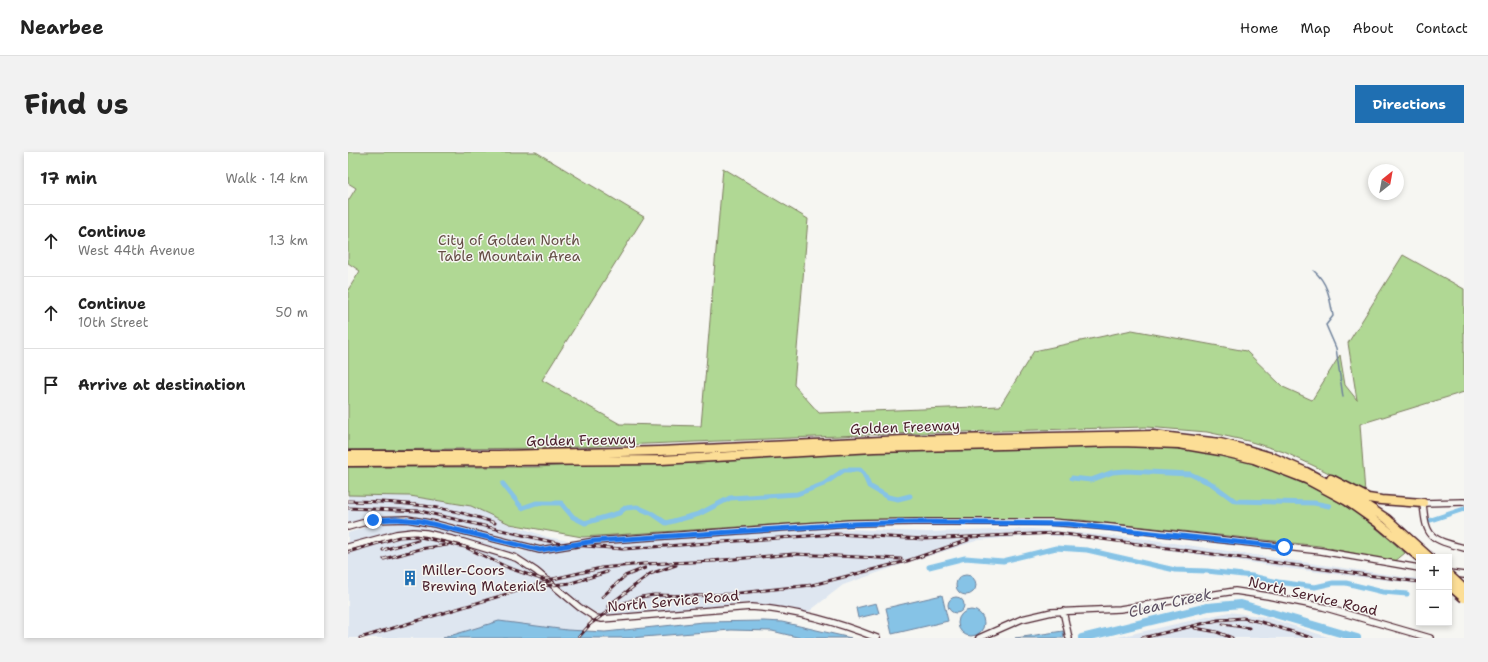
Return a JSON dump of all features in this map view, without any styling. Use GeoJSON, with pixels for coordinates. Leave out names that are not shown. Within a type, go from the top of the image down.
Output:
{"type":"FeatureCollection","features":[{"type":"Feature","properties":{"kind":"highway","name":"Golden Freeway"},"geometry":{"type":"LineString","coordinates":[[348,455],[507,455],[659,451],[898,440],[1153,435],[1220,443],[1274,458],[1306,472],[1352,496],[1386,519],[1427,554]]}},
{"type":"Feature","properties":{"kind":"highway","name":"Golden Freeway"},"geometry":{"type":"LineString","coordinates":[[348,462],[661,460],[874,448],[1121,442],[1172,444],[1220,451],[1254,459],[1306,479],[1347,501],[1381,525],[1416,554]]}},
{"type":"Feature","properties":{"kind":"highway"},"geometry":{"type":"LineString","coordinates":[[1274,458],[1319,473],[1368,498],[1394,502],[1423,503]]}},
{"type":"Feature","properties":{"kind":"highway"},"geometry":{"type":"LineString","coordinates":[[1452,577],[1464,589]]}},
{"type":"Feature","properties":{"kind":"highway"},"geometry":{"type":"LineString","coordinates":[[1452,587],[1464,598]]}},
{"type":"Feature","properties":{"kind":"street"},"geometry":{"type":"LineString","coordinates":[[1464,502],[1423,503],[1425,525],[1431,535],[1464,548]]}},
{"type":"Feature","properties":{"kind":"street"},"geometry":{"type":"LineString","coordinates":[[348,526],[379,520],[407,519],[435,524],[540,550],[595,541],[850,524],[914,522],[1050,522],[1110,527],[1321,551],[1416,567]]}},
{"type":"Feature","properties":{"kind":"street","name":"North Service Road"},"geometry":{"type":"LineString","coordinates":[[348,547],[396,534],[412,532],[426,533],[460,541],[516,558],[527,564],[579,607],[596,618],[602,619],[752,607],[771,608],[859,631],[876,638]]}},
{"type":"Feature","properties":{"kind":"street"},"geometry":{"type":"LineString","coordinates":[[1452,574],[1464,575]]}},
{"type":"Feature","properties":{"kind":"street","name":"North Service Road"},"geometry":{"type":"LineString","coordinates":[[980,638],[1022,620],[1063,611],[1120,609],[1235,592],[1268,596],[1323,607],[1430,638]]}},
{"type":"Feature","properties":{"kind":"street"},"geometry":{"type":"LineString","coordinates":[[1063,611],[1069,638]]}},
{"type":"Feature","properties":{"kind":"shaded area"},"geometry":{"type":"Polygon","coordinates":[[[348,495],[410,496],[471,506],[510,524],[547,537],[585,544],[817,528],[927,532],[1032,529],[1146,539],[1416,579],[1416,584],[1293,569],[1094,539],[1043,535],[979,540],[894,567],[843,585],[807,613],[746,603],[604,617],[578,603],[554,580],[589,620],[583,638],[348,638],[348,533],[372,525],[402,523],[430,526],[520,551],[568,548],[557,545],[530,545],[439,520],[413,516],[389,515],[348,523],[348,495]]]}},
{"type":"Feature","properties":{"kind":"shaded area"},"geometry":{"type":"Polygon","coordinates":[[[1229,612],[1266,617],[1331,638],[1114,638],[1229,612]]]}},
{"type":"Feature","properties":{"kind":"green space","name":"City of Golden North Table Mountain Area"},"geometry":{"type":"Polygon","coordinates":[[[348,152],[536,152],[644,217],[542,380],[620,424],[701,426],[723,168],[808,219],[794,385],[819,413],[1000,406],[1034,351],[1132,330],[1246,351],[1283,387],[1312,400],[1340,355],[1345,385],[1357,400],[1348,343],[1403,255],[1464,289],[1464,392],[1360,424],[1365,493],[1325,471],[1284,452],[1248,441],[1207,432],[1146,427],[887,434],[550,448],[348,450],[348,290],[360,271],[348,263],[348,201],[356,188],[348,183],[348,152]]]}},
{"type":"Feature","properties":{"kind":"green space"},"geometry":{"type":"Polygon","coordinates":[[[1102,446],[1191,450],[1212,453],[1254,464],[1295,480],[1335,500],[1373,526],[1405,553],[1394,562],[1320,546],[1080,520],[849,520],[582,537],[510,524],[471,506],[410,496],[348,495],[348,467],[536,467],[828,453],[1102,446]]]}},
{"type":"Feature","properties":{"kind":"water"},"geometry":{"type":"Polygon","coordinates":[[[966,575],[973,578],[976,585],[973,592],[966,595],[959,592],[956,585],[959,578],[966,575]]]}},
{"type":"Feature","properties":{"kind":"water"},"geometry":{"type":"Polygon","coordinates":[[[942,595],[948,621],[892,634],[886,608],[942,595]]]}},
{"type":"Feature","properties":{"kind":"water"},"geometry":{"type":"Polygon","coordinates":[[[956,597],[962,599],[964,605],[962,611],[956,613],[950,611],[948,605],[950,599],[956,597]]]}},
{"type":"Feature","properties":{"kind":"water"},"geometry":{"type":"Polygon","coordinates":[[[876,603],[879,613],[858,618],[856,608],[876,603]]]}},
{"type":"Feature","properties":{"kind":"water"},"geometry":{"type":"Polygon","coordinates":[[[971,610],[980,614],[984,623],[980,632],[971,636],[962,632],[958,623],[962,614],[971,610]]]}},
{"type":"Feature","properties":{"kind":"water"},"geometry":{"type":"Polygon","coordinates":[[[499,621],[567,630],[605,632],[703,622],[764,621],[782,622],[851,638],[801,638],[772,631],[731,630],[630,638],[443,638],[499,621]]]}},
{"type":"Feature","properties":{"kind":"water"},"geometry":{"type":"Polygon","coordinates":[[[1063,631],[1064,638],[1016,638],[1063,631]]]}},
{"type":"Feature","properties":{"kind":"waterway"},"geometry":{"type":"LineString","coordinates":[[1314,271],[1325,286],[1329,297],[1333,316],[1326,325],[1336,348],[1343,397]]}},
{"type":"Feature","properties":{"kind":"waterway"},"geometry":{"type":"LineString","coordinates":[[503,484],[522,508],[536,503],[561,503],[573,517],[585,523],[619,513],[625,508],[637,507],[653,514],[666,523],[699,514],[730,498],[797,494],[824,484],[844,470],[860,470],[864,474],[869,486],[888,497],[898,499],[910,496]]}},
{"type":"Feature","properties":{"kind":"waterway"},"geometry":{"type":"LineString","coordinates":[[1072,478],[1091,480],[1113,472],[1126,471],[1190,474],[1212,484],[1235,501],[1314,503],[1329,506]]}},
{"type":"Feature","properties":{"kind":"waterway"},"geometry":{"type":"LineString","coordinates":[[1431,520],[1464,509]]}},
{"type":"Feature","properties":{"kind":"waterway"},"geometry":{"type":"LineString","coordinates":[[929,567],[965,558],[1003,561],[1056,548],[1087,550],[1175,570],[1207,571],[1252,576],[1278,582],[1315,587],[1333,583],[1346,583],[1383,592],[1407,594]]}},
{"type":"Feature","properties":{"kind":"waterway","name":"Clear Creek"},"geometry":{"type":"LineString","coordinates":[[1082,638],[1208,607],[1241,604],[1357,638]]}},
{"type":"Feature","properties":{"kind":"railway"},"geometry":{"type":"LineString","coordinates":[[348,501],[386,502],[440,508],[495,523]]}},
{"type":"Feature","properties":{"kind":"railway"},"geometry":{"type":"LineString","coordinates":[[348,508],[420,511],[561,544],[623,549],[836,534],[924,539],[1057,533],[1416,582]]}},
{"type":"Feature","properties":{"kind":"railway"},"geometry":{"type":"LineString","coordinates":[[348,552],[399,537],[416,536],[465,547],[509,568],[541,579],[553,579],[601,568],[643,564],[716,561]]}},
{"type":"Feature","properties":{"kind":"railway"},"geometry":{"type":"LineString","coordinates":[[383,550],[418,540]]}},
{"type":"Feature","properties":{"kind":"railway"},"geometry":{"type":"LineString","coordinates":[[589,625],[614,607],[641,597],[654,595],[694,596],[731,594],[812,585],[907,561],[968,540]]}},
{"type":"Feature","properties":{"kind":"railway"},"geometry":{"type":"LineString","coordinates":[[384,559],[420,549],[447,545]]}},
{"type":"Feature","properties":{"kind":"railway"},"geometry":{"type":"LineString","coordinates":[[711,561],[794,554],[901,559]]}},
{"type":"Feature","properties":{"kind":"railway"},"geometry":{"type":"LineString","coordinates":[[608,606],[650,574],[676,565]]}},
{"type":"Feature","properties":{"kind":"railway"},"geometry":{"type":"LineString","coordinates":[[602,597],[625,576],[645,568]]}},
{"type":"Feature","properties":{"kind":"railway"},"geometry":{"type":"LineString","coordinates":[[543,586],[571,583],[607,572]]}},
{"type":"Feature","properties":{"kind":"railway"},"geometry":{"type":"LineString","coordinates":[[360,638],[550,581]]}},
{"type":"Feature","properties":{"kind":"railway"},"geometry":{"type":"LineString","coordinates":[[1452,585],[1464,587]]}},
{"type":"Feature","properties":{"kind":"railway"},"geometry":{"type":"LineString","coordinates":[[1142,638],[1218,620],[1243,618],[1312,638]]}},
{"type":"Feature","properties":{"kind":"railway"},"geometry":{"type":"LineString","coordinates":[[578,638],[593,621]]}},
{"type":"Feature","properties":{"kind":"railway"},"geometry":{"type":"LineString","coordinates":[[1223,624],[1249,628]]}},
{"type":"Feature","properties":{"kind":"railway"},"geometry":{"type":"LineString","coordinates":[[1195,628],[1217,632],[1232,638]]}},
{"type":"Feature","properties":{"kind":"place","name":"Miller-Coors Brewing Materials"},"geometry":{"type":"Point","coordinates":[410,578]}},
{"type":"Feature","properties":{"kind":"route"},"geometry":{"type":"LineString","coordinates":[[373,520],[407,519],[420,521],[525,548],[540,550],[548,550],[572,544],[595,541],[850,524],[914,522],[1050,522],[1110,527],[1284,547]]}}]}
